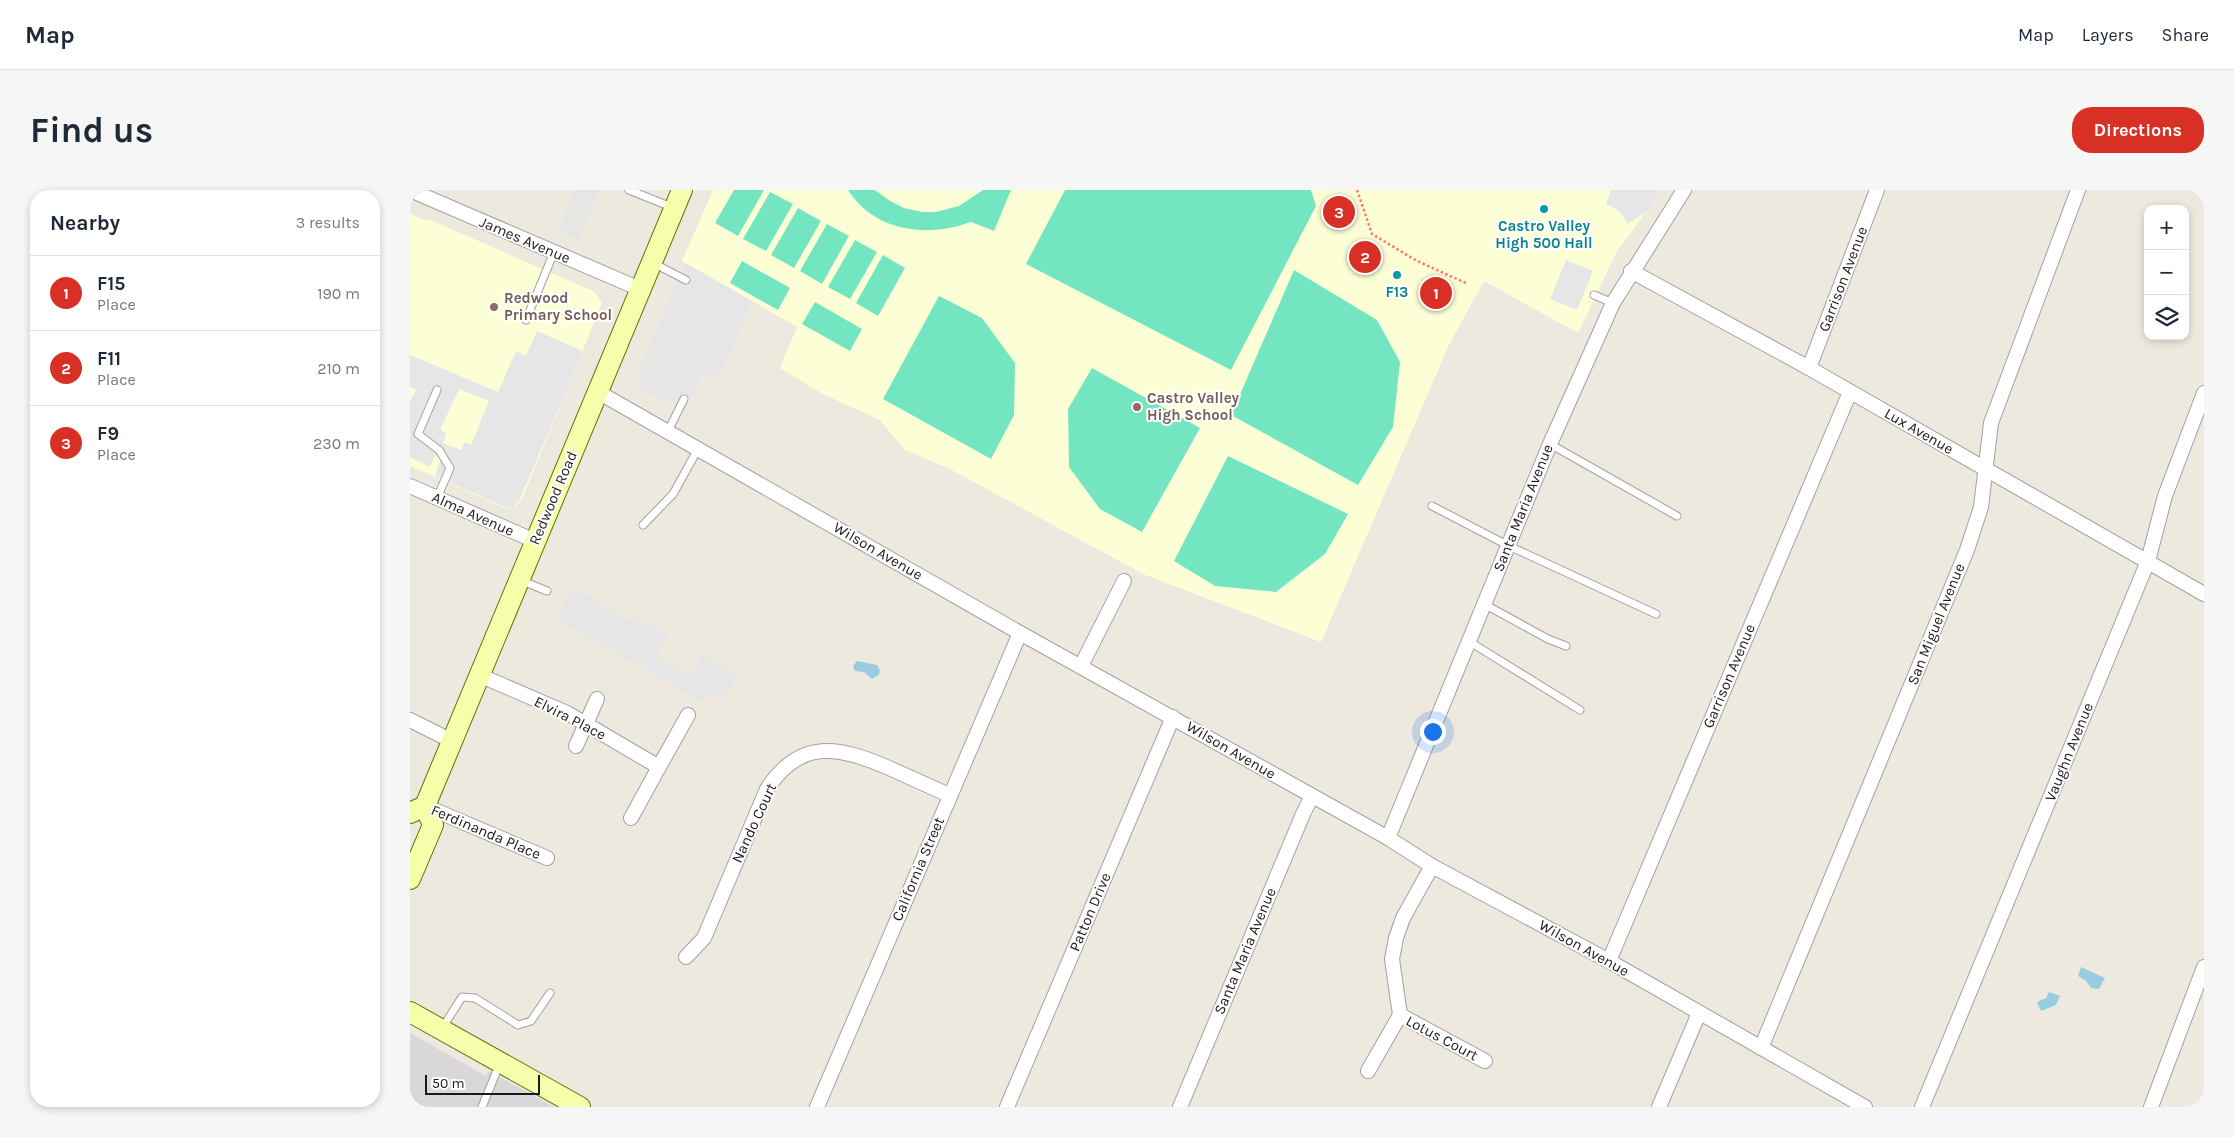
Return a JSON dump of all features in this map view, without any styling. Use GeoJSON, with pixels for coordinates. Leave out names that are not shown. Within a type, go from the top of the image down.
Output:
{"type":"FeatureCollection","features":[{"type":"Feature","properties":{"kind":"main road","name":"Redwood Road"},"geometry":{"type":"LineString","coordinates":[[418,810],[452,741],[682,190]]}},
{"type":"Feature","properties":{"kind":"main road"},"geometry":{"type":"LineString","coordinates":[[410,880],[433,825],[418,810]]}},
{"type":"Feature","properties":{"kind":"main road"},"geometry":{"type":"LineString","coordinates":[[410,1012],[580,1107]]}},
{"type":"Feature","properties":{"kind":"street","name":"James Avenue"},"geometry":{"type":"LineString","coordinates":[[410,190],[640,290]]}},
{"type":"Feature","properties":{"kind":"street","name":"Santa Maria Avenue"},"geometry":{"type":"LineString","coordinates":[[1388,838],[1448,690],[1470,642],[1507,545],[1613,304],[1631,271],[1684,190]]}},
{"type":"Feature","properties":{"kind":"street","name":"Garrison Avenue"},"geometry":{"type":"LineString","coordinates":[[1809,368],[1877,190]]}},
{"type":"Feature","properties":{"kind":"street","name":"San Miguel Avenue"},"geometry":{"type":"LineString","coordinates":[[1761,1048],[1967,550],[1982,507],[1988,436],[1998,401],[2078,190]]}},
{"type":"Feature","properties":{"kind":"street","name":"Lux Avenue"},"geometry":{"type":"LineString","coordinates":[[1631,271],[1809,368],[2204,594]]}},
{"type":"Feature","properties":{"kind":"street","name":"Wilson Avenue"},"geometry":{"type":"LineString","coordinates":[[598,392],[1020,632],[1388,838],[1432,866],[1609,962],[1866,1107]]}},
{"type":"Feature","properties":{"kind":"street","name":"Garrison Avenue"},"geometry":{"type":"LineString","coordinates":[[1609,962],[1850,392]]}},
{"type":"Feature","properties":{"kind":"street","name":"Vaughn Avenue"},"geometry":{"type":"LineString","coordinates":[[1922,1107],[2148,561],[2165,496],[2204,393]]}},
{"type":"Feature","properties":{"kind":"street","name":"Alma Avenue"},"geometry":{"type":"LineString","coordinates":[[410,486],[535,541]]}},
{"type":"Feature","properties":{"kind":"street"},"geometry":{"type":"LineString","coordinates":[[1081,666],[1124,582]]}},
{"type":"Feature","properties":{"kind":"street","name":"California Street"},"geometry":{"type":"LineString","coordinates":[[817,1107],[1020,632]]}},
{"type":"Feature","properties":{"kind":"street","name":"Elvira Place"},"geometry":{"type":"LineString","coordinates":[[479,675],[567,713],[659,767]]}},
{"type":"Feature","properties":{"kind":"street"},"geometry":{"type":"LineString","coordinates":[[576,746],[597,699]]}},
{"type":"Feature","properties":{"kind":"street"},"geometry":{"type":"LineString","coordinates":[[631,818],[688,715]]}},
{"type":"Feature","properties":{"kind":"street","name":"Patton Drive"},"geometry":{"type":"LineString","coordinates":[[1007,1107],[1173,717]]}},
{"type":"Feature","properties":{"kind":"street"},"geometry":{"type":"LineString","coordinates":[[410,720],[452,741]]}},
{"type":"Feature","properties":{"kind":"street","name":"Nando Court"},"geometry":{"type":"LineString","coordinates":[[686,958],[704,938],[767,789],[779,773],[793,761],[815,751],[842,751],[880,765],[949,795]]}},
{"type":"Feature","properties":{"kind":"street","name":"Santa Maria Avenue"},"geometry":{"type":"LineString","coordinates":[[1180,1107],[1302,814],[1312,796]]}},
{"type":"Feature","properties":{"kind":"street","name":"Ferdinanda Place"},"geometry":{"type":"LineString","coordinates":[[418,810],[547,858]]}},
{"type":"Feature","properties":{"kind":"street"},"geometry":{"type":"LineString","coordinates":[[1368,1071],[1400,1015],[1392,959],[1396,938],[1403,918],[1432,866]]}},
{"type":"Feature","properties":{"kind":"street"},"geometry":{"type":"LineString","coordinates":[[2151,1107],[2204,967]]}},
{"type":"Feature","properties":{"kind":"street"},"geometry":{"type":"LineString","coordinates":[[1658,1107],[1699,1013]]}},
{"type":"Feature","properties":{"kind":"street","name":"Lotus Court"},"geometry":{"type":"LineString","coordinates":[[1400,1015],[1485,1061]]}},
{"type":"Feature","properties":{"kind":"lane"},"geometry":{"type":"LineString","coordinates":[[629,190],[674,208]]}},
{"type":"Feature","properties":{"kind":"lane"},"geometry":{"type":"LineString","coordinates":[[526,320],[554,252]]}},
{"type":"Feature","properties":{"kind":"lane"},"geometry":{"type":"LineString","coordinates":[[652,263],[686,280]]}},
{"type":"Feature","properties":{"kind":"lane"},"geometry":{"type":"LineString","coordinates":[[1594,295],[1613,304]]}},
{"type":"Feature","properties":{"kind":"lane"},"geometry":{"type":"LineString","coordinates":[[436,498],[450,468],[439,450],[418,434],[437,390]]}},
{"type":"Feature","properties":{"kind":"lane"},"geometry":{"type":"LineString","coordinates":[[668,431],[684,399]]}},
{"type":"Feature","properties":{"kind":"lane"},"geometry":{"type":"LineString","coordinates":[[1550,444],[1677,516]]}},
{"type":"Feature","properties":{"kind":"lane"},"geometry":{"type":"LineString","coordinates":[[643,526],[673,494],[699,448]]}},
{"type":"Feature","properties":{"kind":"lane"},"geometry":{"type":"LineString","coordinates":[[1432,506],[1507,545],[1656,614]]}},
{"type":"Feature","properties":{"kind":"lane"},"geometry":{"type":"LineString","coordinates":[[519,580],[547,591]]}},
{"type":"Feature","properties":{"kind":"lane"},"geometry":{"type":"LineString","coordinates":[[1484,604],[1548,639],[1566,646]]}},
{"type":"Feature","properties":{"kind":"lane"},"geometry":{"type":"LineString","coordinates":[[1470,642],[1580,710]]}},
{"type":"Feature","properties":{"kind":"lane"},"geometry":{"type":"LineString","coordinates":[[441,1030],[459,999],[469,996],[475,998],[518,1025],[531,1021],[550,993]]}},
{"type":"Feature","properties":{"kind":"lane"},"geometry":{"type":"LineString","coordinates":[[482,1107],[500,1063]]}},
{"type":"Feature","properties":{"kind":"path"},"geometry":{"type":"LineString","coordinates":[[1357,190],[1372,234],[1417,262],[1468,284]]}},
{"type":"Feature","properties":{"kind":"shaded area"},"geometry":{"type":"Polygon","coordinates":[[[575,190],[599,190],[579,239],[558,230],[575,190]]]}},
{"type":"Feature","properties":{"kind":"shaded area","name":"Castro Valley High School"},"geometry":{"type":"Polygon","coordinates":[[[713,190],[1661,190],[1618,249],[1578,333],[1484,281],[1449,345],[1321,642],[1143,574],[950,469],[905,450],[880,420],[823,394],[780,368],[797,327],[682,261],[713,190]]]}},
{"type":"Feature","properties":{"kind":"shaded area"},"geometry":{"type":"Polygon","coordinates":[[[1611,190],[1661,190],[1647,211],[1628,224],[1619,211],[1606,204],[1611,190]]]}},
{"type":"Feature","properties":{"kind":"shaded area"},"geometry":{"type":"Polygon","coordinates":[[[410,214],[426,221],[428,219],[595,292],[602,303],[522,499],[511,508],[505,508],[410,466],[410,214]]]}},
{"type":"Feature","properties":{"kind":"shaded area"},"geometry":{"type":"Polygon","coordinates":[[[1566,260],[1593,271],[1577,310],[1550,299],[1566,260]]]}},
{"type":"Feature","properties":{"kind":"shaded area"},"geometry":{"type":"Polygon","coordinates":[[[685,263],[752,301],[719,378],[702,373],[687,409],[644,392],[637,376],[685,263]]]}},
{"type":"Feature","properties":{"kind":"shaded area"},"geometry":{"type":"Polygon","coordinates":[[[537,331],[583,351],[519,501],[513,507],[507,508],[435,476],[441,459],[435,455],[430,467],[410,457],[410,402],[416,390],[410,387],[410,355],[498,392],[516,351],[526,356],[537,331]],[[459,389],[440,430],[446,433],[443,443],[461,450],[465,442],[471,445],[489,401],[459,389]]]}},
{"type":"Feature","properties":{"kind":"shaded area"},"geometry":{"type":"Polygon","coordinates":[[[573,588],[631,621],[635,616],[668,635],[656,656],[690,675],[702,654],[738,675],[724,701],[713,695],[700,701],[645,670],[647,666],[641,663],[639,666],[555,618],[573,588]]]}},
{"type":"Feature","properties":{"kind":"shaded area"},"geometry":{"type":"Polygon","coordinates":[[[410,1033],[486,1076],[489,1071],[554,1107],[410,1107],[410,1033]]]}},
{"type":"Feature","properties":{"kind":"green space"},"geometry":{"type":"Polygon","coordinates":[[[734,190],[764,190],[738,236],[715,223],[734,190]]]}},
{"type":"Feature","properties":{"kind":"green space"},"geometry":{"type":"Polygon","coordinates":[[[848,190],[875,190],[904,208],[922,212],[936,212],[959,206],[983,190],[1011,190],[994,231],[971,222],[937,230],[903,228],[887,223],[872,215],[859,204],[848,190]]]}},
{"type":"Feature","properties":{"kind":"green space"},"geometry":{"type":"Polygon","coordinates":[[[1065,190],[1311,190],[1316,206],[1231,370],[1026,264],[1065,190]]]}},
{"type":"Feature","properties":{"kind":"green space"},"geometry":{"type":"Polygon","coordinates":[[[770,192],[793,204],[766,251],[743,239],[770,192]]]}},
{"type":"Feature","properties":{"kind":"green space"},"geometry":{"type":"Polygon","coordinates":[[[798,208],[821,221],[794,268],[771,255],[798,208]]]}},
{"type":"Feature","properties":{"kind":"green space"},"geometry":{"type":"Polygon","coordinates":[[[827,224],[849,236],[822,284],[800,271],[827,224]]]}},
{"type":"Feature","properties":{"kind":"green space"},"geometry":{"type":"Polygon","coordinates":[[[855,240],[877,252],[850,299],[828,287],[855,240]]]}},
{"type":"Feature","properties":{"kind":"green space"},"geometry":{"type":"Polygon","coordinates":[[[883,255],[905,268],[878,316],[856,303],[883,255]]]}},
{"type":"Feature","properties":{"kind":"green space"},"geometry":{"type":"Polygon","coordinates":[[[742,261],[790,288],[778,310],[730,283],[742,261]]]}},
{"type":"Feature","properties":{"kind":"green space"},"geometry":{"type":"Polygon","coordinates":[[[1294,270],[1377,320],[1400,362],[1393,427],[1358,485],[1231,415],[1294,270]]]}},
{"type":"Feature","properties":{"kind":"green space"},"geometry":{"type":"Polygon","coordinates":[[[939,296],[982,318],[1015,363],[1014,415],[991,459],[883,399],[939,296]]]}},
{"type":"Feature","properties":{"kind":"green space"},"geometry":{"type":"Polygon","coordinates":[[[815,302],[862,329],[850,351],[802,324],[815,302]]]}},
{"type":"Feature","properties":{"kind":"green space"},"geometry":{"type":"Polygon","coordinates":[[[1092,368],[1200,428],[1142,532],[1100,509],[1069,467],[1068,409],[1092,368]]]}},
{"type":"Feature","properties":{"kind":"green space"},"geometry":{"type":"Polygon","coordinates":[[[1228,456],[1348,514],[1325,554],[1276,592],[1215,586],[1174,561],[1228,456]]]}},
{"type":"Feature","properties":{"kind":"water"},"geometry":{"type":"Polygon","coordinates":[[[857,661],[877,665],[880,670],[879,675],[872,679],[864,672],[855,671],[853,666],[857,661]]]}},
{"type":"Feature","properties":{"kind":"water"},"geometry":{"type":"Polygon","coordinates":[[[2081,967],[2105,978],[2099,989],[2091,988],[2085,980],[2078,976],[2081,967]]]}},
{"type":"Feature","properties":{"kind":"water"},"geometry":{"type":"Polygon","coordinates":[[[2049,992],[2060,996],[2056,1005],[2041,1011],[2037,1002],[2046,998],[2049,992]]]}},
{"type":"Feature","properties":{"kind":"place","name":"Castro Valley High 500 Hall"},"geometry":{"type":"Point","coordinates":[1544,209]}},
{"type":"Feature","properties":{"kind":"place","name":"F9"},"geometry":{"type":"Point","coordinates":[1339,212]}},
{"type":"Feature","properties":{"kind":"place","name":"F11"},"geometry":{"type":"Point","coordinates":[1365,257]}},
{"type":"Feature","properties":{"kind":"place","name":"F13"},"geometry":{"type":"Point","coordinates":[1397,275]}},
{"type":"Feature","properties":{"kind":"place","name":"F15"},"geometry":{"type":"Point","coordinates":[1436,293]}},
{"type":"Feature","properties":{"kind":"place","name":"Redwood Primary School"},"geometry":{"type":"Point","coordinates":[494,307]}},
{"type":"Feature","properties":{"kind":"place","name":"Castro Valley High School"},"geometry":{"type":"Point","coordinates":[1137,407]}}]}
